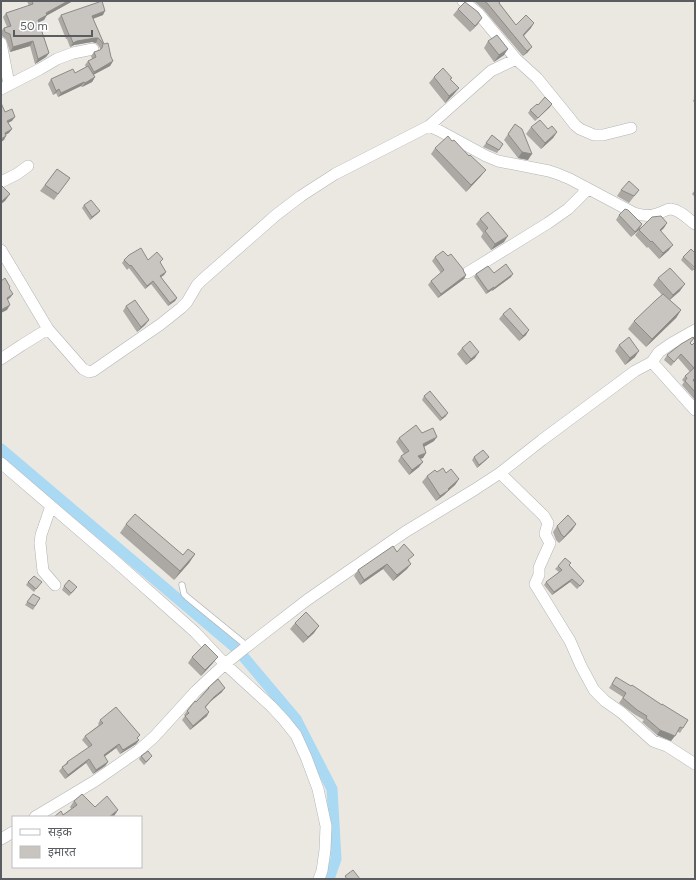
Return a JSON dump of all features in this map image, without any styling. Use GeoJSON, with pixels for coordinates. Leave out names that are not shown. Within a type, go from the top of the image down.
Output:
{"type":"FeatureCollection","features":[{"type":"Feature","properties":{"kind":"street"},"geometry":{"type":"LineString","coordinates":[[463,1],[478,13],[516,59],[538,78],[575,125],[580,129],[594,135],[603,135],[631,128]]}},
{"type":"Feature","properties":{"kind":"street"},"geometry":{"type":"LineString","coordinates":[[1,43],[5,87],[57,59],[73,53],[93,49]]}},
{"type":"Feature","properties":{"kind":"street"},"geometry":{"type":"LineString","coordinates":[[1,250],[48,329],[83,369],[89,372],[93,371],[161,324],[181,308],[202,280],[276,215],[301,196],[335,174],[429,126],[491,71],[516,59]]}},
{"type":"Feature","properties":{"kind":"street"},"geometry":{"type":"LineString","coordinates":[[429,126],[486,156],[498,161],[549,171],[570,179],[619,206],[644,216],[651,216],[671,209],[695,224]]}},
{"type":"Feature","properties":{"kind":"street"},"geometry":{"type":"LineString","coordinates":[[1,182],[17,174],[28,166]]}},
{"type":"Feature","properties":{"kind":"street"},"geometry":{"type":"LineString","coordinates":[[467,273],[548,223],[568,209],[588,189]]}},
{"type":"Feature","properties":{"kind":"street"},"geometry":{"type":"LineString","coordinates":[[1,359],[48,329]]}},
{"type":"Feature","properties":{"kind":"street"},"geometry":{"type":"LineString","coordinates":[[37,816],[95,781],[138,751],[154,737],[196,691],[229,661],[307,600],[405,532],[500,473],[635,371],[652,362],[659,352],[695,330]]}},
{"type":"Feature","properties":{"kind":"street"},"geometry":{"type":"LineString","coordinates":[[652,362],[695,410]]}},
{"type":"Feature","properties":{"kind":"street"},"geometry":{"type":"LineString","coordinates":[[1,463],[229,661],[284,720],[296,736],[318,789],[326,826],[325,850],[322,872],[319,879]]}},
{"type":"Feature","properties":{"kind":"street"},"geometry":{"type":"LineString","coordinates":[[500,473],[544,516],[548,523],[545,534],[550,543],[539,568],[539,575],[535,584],[570,641],[594,690],[653,741],[667,746],[695,764]]}},
{"type":"Feature","properties":{"kind":"street"},"geometry":{"type":"LineString","coordinates":[[51,506],[41,535],[40,543],[43,571],[55,586]]}},
{"type":"Feature","properties":{"kind":"street"},"geometry":{"type":"LineString","coordinates":[[1,839],[12,833]]}},
{"type":"Feature","properties":{"kind":"lane"},"geometry":{"type":"LineString","coordinates":[[182,585],[184,594],[187,597],[246,647]]}},
{"type":"Feature","properties":{"kind":"building"},"geometry":{"type":"Polygon","coordinates":[[[32,1],[68,1],[46,13],[47,15],[38,20],[49,53],[38,59],[33,41],[13,47],[10,34],[5,32],[4,28],[11,26],[6,13],[33,4],[32,1]]]}},
{"type":"Feature","properties":{"kind":"building"},"geometry":{"type":"Polygon","coordinates":[[[102,1],[105,11],[92,16],[104,44],[108,43],[113,61],[94,72],[88,61],[96,57],[94,52],[100,50],[103,44],[98,38],[73,43],[61,15],[102,1]]]}},
{"type":"Feature","properties":{"kind":"building"},"geometry":{"type":"Polygon","coordinates":[[[484,1],[500,1],[499,3],[516,25],[526,15],[534,23],[523,35],[532,47],[527,51],[484,1]]]}},
{"type":"Feature","properties":{"kind":"building"},"geometry":{"type":"Polygon","coordinates":[[[465,2],[478,12],[482,18],[475,26],[458,9],[465,2]]]}},
{"type":"Feature","properties":{"kind":"building"},"geometry":{"type":"Polygon","coordinates":[[[497,35],[508,49],[499,55],[488,41],[497,35]]]}},
{"type":"Feature","properties":{"kind":"building"},"geometry":{"type":"Polygon","coordinates":[[[88,66],[95,77],[61,93],[59,89],[56,91],[51,79],[73,69],[75,73],[88,66]]]}},
{"type":"Feature","properties":{"kind":"building"},"geometry":{"type":"Polygon","coordinates":[[[443,68],[452,78],[450,79],[459,88],[449,96],[434,77],[443,68]]]}},
{"type":"Feature","properties":{"kind":"building"},"geometry":{"type":"Polygon","coordinates":[[[545,97],[552,104],[538,118],[530,110],[537,104],[538,105],[545,97]]]}},
{"type":"Feature","properties":{"kind":"building"},"geometry":{"type":"Polygon","coordinates":[[[1,103],[5,112],[12,109],[15,117],[7,121],[12,129],[5,133],[6,136],[1,139],[1,103]]]}},
{"type":"Feature","properties":{"kind":"building"},"geometry":{"type":"Polygon","coordinates":[[[540,120],[548,129],[552,126],[557,132],[545,143],[531,127],[540,120]]]}},
{"type":"Feature","properties":{"kind":"building"},"geometry":{"type":"Polygon","coordinates":[[[515,124],[522,129],[532,154],[522,152],[508,134],[515,124]]]}},
{"type":"Feature","properties":{"kind":"building"},"geometry":{"type":"Polygon","coordinates":[[[492,135],[503,144],[499,150],[486,143],[492,135]]]}},
{"type":"Feature","properties":{"kind":"building"},"geometry":{"type":"Polygon","coordinates":[[[448,136],[486,170],[471,185],[435,148],[448,136]]]}},
{"type":"Feature","properties":{"kind":"building"},"geometry":{"type":"Polygon","coordinates":[[[57,169],[70,178],[58,194],[45,185],[57,169]]]}},
{"type":"Feature","properties":{"kind":"building"},"geometry":{"type":"Polygon","coordinates":[[[629,181],[639,190],[634,196],[621,190],[629,181]]]}},
{"type":"Feature","properties":{"kind":"building"},"geometry":{"type":"Polygon","coordinates":[[[1,185],[10,194],[2,201],[1,200],[1,185]]]}},
{"type":"Feature","properties":{"kind":"building"},"geometry":{"type":"Polygon","coordinates":[[[91,200],[100,211],[92,217],[84,205],[91,200]]]}},
{"type":"Feature","properties":{"kind":"building"},"geometry":{"type":"Polygon","coordinates":[[[625,209],[628,210],[642,224],[635,232],[619,215],[625,209]]]}},
{"type":"Feature","properties":{"kind":"building"},"geometry":{"type":"Polygon","coordinates":[[[488,212],[508,236],[495,244],[485,231],[488,228],[480,219],[488,212]]]}},
{"type":"Feature","properties":{"kind":"building"},"geometry":{"type":"Polygon","coordinates":[[[661,216],[667,223],[660,230],[673,245],[663,253],[639,230],[652,217],[661,216]]]}},
{"type":"Feature","properties":{"kind":"building"},"geometry":{"type":"Polygon","coordinates":[[[141,248],[148,260],[157,252],[163,259],[160,262],[166,272],[160,276],[177,298],[170,303],[153,281],[147,286],[131,265],[130,266],[124,260],[129,255],[141,248]]]}},
{"type":"Feature","properties":{"kind":"building"},"geometry":{"type":"Polygon","coordinates":[[[691,249],[695,253],[695,268],[683,257],[691,249]]]}},
{"type":"Feature","properties":{"kind":"building"},"geometry":{"type":"Polygon","coordinates":[[[443,251],[448,256],[451,254],[466,275],[441,294],[431,281],[444,270],[435,257],[443,251]]]}},
{"type":"Feature","properties":{"kind":"building"},"geometry":{"type":"Polygon","coordinates":[[[506,264],[513,274],[488,291],[476,274],[488,266],[494,273],[506,264]]]}},
{"type":"Feature","properties":{"kind":"building"},"geometry":{"type":"Polygon","coordinates":[[[670,268],[685,284],[673,295],[658,278],[670,268]]]}},
{"type":"Feature","properties":{"kind":"building"},"geometry":{"type":"Polygon","coordinates":[[[5,278],[13,294],[7,298],[10,305],[1,310],[1,281],[5,278]]]}},
{"type":"Feature","properties":{"kind":"building"},"geometry":{"type":"Polygon","coordinates":[[[663,294],[681,310],[652,339],[634,321],[663,294]]]}},
{"type":"Feature","properties":{"kind":"building"},"geometry":{"type":"Polygon","coordinates":[[[135,300],[149,320],[141,327],[126,306],[135,300]]]}},
{"type":"Feature","properties":{"kind":"building"},"geometry":{"type":"Polygon","coordinates":[[[510,308],[529,330],[523,336],[503,314],[510,308]]]}},
{"type":"Feature","properties":{"kind":"building"},"geometry":{"type":"Polygon","coordinates":[[[629,337],[639,351],[630,358],[619,345],[629,337]]]}},
{"type":"Feature","properties":{"kind":"building"},"geometry":{"type":"Polygon","coordinates":[[[693,337],[694,338],[690,343],[692,345],[695,342],[695,378],[693,380],[695,383],[695,392],[685,381],[687,378],[685,376],[694,368],[681,354],[674,362],[667,355],[693,337]]]}},
{"type":"Feature","properties":{"kind":"building"},"geometry":{"type":"Polygon","coordinates":[[[470,341],[479,352],[471,359],[462,348],[470,341]]]}},
{"type":"Feature","properties":{"kind":"building"},"geometry":{"type":"Polygon","coordinates":[[[430,391],[448,413],[442,418],[424,396],[430,391]]]}},
{"type":"Feature","properties":{"kind":"building"},"geometry":{"type":"Polygon","coordinates":[[[416,425],[422,433],[433,428],[437,437],[423,444],[426,453],[418,456],[423,462],[412,470],[401,456],[409,451],[399,438],[416,425]]]}},
{"type":"Feature","properties":{"kind":"building"},"geometry":{"type":"Polygon","coordinates":[[[483,450],[489,457],[479,465],[474,457],[483,450]]]}},
{"type":"Feature","properties":{"kind":"building"},"geometry":{"type":"Polygon","coordinates":[[[443,468],[446,473],[451,469],[459,479],[448,489],[449,490],[440,496],[427,476],[435,470],[437,472],[443,468]]]}},
{"type":"Feature","properties":{"kind":"building"},"geometry":{"type":"Polygon","coordinates":[[[135,514],[183,555],[188,549],[195,554],[180,571],[126,524],[135,514]]]}},
{"type":"Feature","properties":{"kind":"building"},"geometry":{"type":"Polygon","coordinates":[[[568,515],[576,524],[564,537],[557,526],[568,515]]]}},
{"type":"Feature","properties":{"kind":"building"},"geometry":{"type":"Polygon","coordinates":[[[404,544],[414,555],[408,560],[411,564],[397,575],[387,564],[364,580],[358,570],[393,546],[397,552],[404,544]]]}},
{"type":"Feature","properties":{"kind":"building"},"geometry":{"type":"Polygon","coordinates":[[[565,558],[571,563],[569,565],[584,581],[580,586],[572,579],[554,592],[546,582],[562,570],[558,566],[565,558]]]}},
{"type":"Feature","properties":{"kind":"building"},"geometry":{"type":"Polygon","coordinates":[[[34,576],[42,582],[36,589],[28,582],[34,576]]]}},
{"type":"Feature","properties":{"kind":"building"},"geometry":{"type":"Polygon","coordinates":[[[69,580],[77,587],[71,593],[64,586],[69,580]]]}},
{"type":"Feature","properties":{"kind":"building"},"geometry":{"type":"Polygon","coordinates":[[[33,594],[40,598],[35,606],[27,602],[33,594]]]}},
{"type":"Feature","properties":{"kind":"building"},"geometry":{"type":"Polygon","coordinates":[[[306,612],[319,626],[308,637],[295,623],[306,612]]]}},
{"type":"Feature","properties":{"kind":"building"},"geometry":{"type":"Polygon","coordinates":[[[205,644],[218,657],[205,670],[192,657],[205,644]]]}},
{"type":"Feature","properties":{"kind":"building"},"geometry":{"type":"Polygon","coordinates":[[[616,677],[631,686],[632,685],[688,720],[683,728],[680,727],[675,736],[660,730],[646,718],[647,716],[623,698],[626,693],[612,684],[616,677]]]}},
{"type":"Feature","properties":{"kind":"building"},"geometry":{"type":"Polygon","coordinates":[[[218,679],[225,688],[205,707],[209,712],[193,726],[185,716],[189,713],[187,711],[195,701],[196,702],[218,679]]]}},
{"type":"Feature","properties":{"kind":"building"},"geometry":{"type":"Polygon","coordinates":[[[116,707],[140,735],[137,738],[139,740],[123,750],[119,744],[104,755],[108,762],[96,770],[89,759],[68,775],[62,767],[92,745],[85,736],[103,723],[100,720],[116,707]]]}},
{"type":"Feature","properties":{"kind":"building"},"geometry":{"type":"Polygon","coordinates":[[[148,751],[152,756],[146,762],[141,756],[148,751]]]}},
{"type":"Feature","properties":{"kind":"building"},"geometry":{"type":"Polygon","coordinates":[[[82,794],[95,807],[107,796],[118,810],[110,816],[55,816],[61,811],[63,815],[77,805],[74,801],[82,794]]]}},
{"type":"Feature","properties":{"kind":"building"},"geometry":{"type":"Polygon","coordinates":[[[353,870],[360,879],[347,879],[345,876],[353,870]]]}},
{"type":"Feature","properties":{"kind":"waterway"},"geometry":{"type":"LineString","coordinates":[[1,449],[237,649],[296,719],[332,789],[336,859],[329,879]]}}]}
